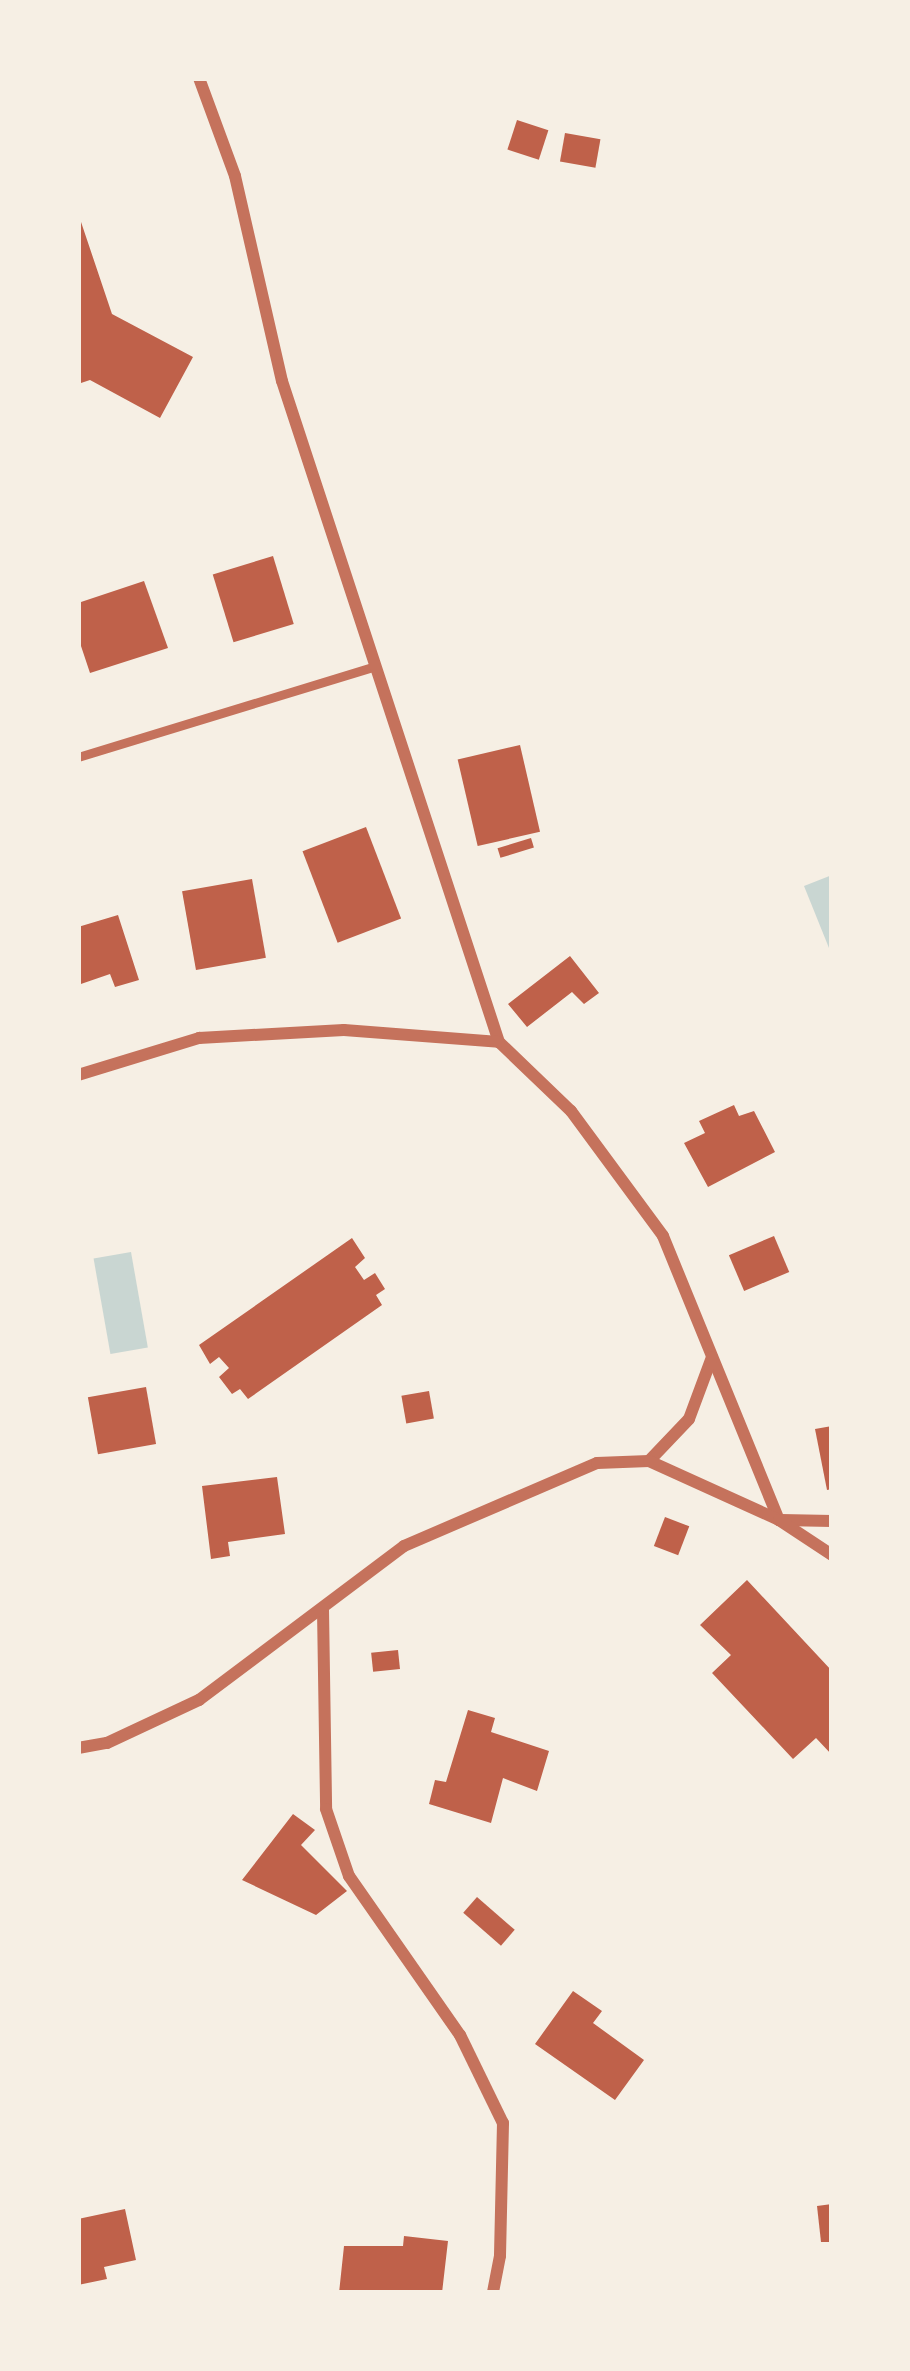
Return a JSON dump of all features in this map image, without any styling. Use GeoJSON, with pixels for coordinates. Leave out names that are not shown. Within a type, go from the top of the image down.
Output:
{"type":"FeatureCollection","features":[{"type":"Feature","properties":{"kind":"street"},"geometry":{"type":"LineString","coordinates":[[199,78],[236,176],[282,381],[499,1042],[571,1111],[664,1236],[779,1520]]}},
{"type":"Feature","properties":{"kind":"street"},"geometry":{"type":"LineString","coordinates":[[78,1075],[199,1038],[344,1030],[499,1042]]}},
{"type":"Feature","properties":{"kind":"street"},"geometry":{"type":"LineString","coordinates":[[650,1461],[688,1419],[712,1356]]}},
{"type":"Feature","properties":{"kind":"street"},"geometry":{"type":"LineString","coordinates":[[78,1748],[107,1743],[199,1700],[404,1546],[597,1463],[650,1461],[779,1520],[832,1555]]}},
{"type":"Feature","properties":{"kind":"street"},"geometry":{"type":"LineString","coordinates":[[779,1520],[832,1521]]}},
{"type":"Feature","properties":{"kind":"street"},"geometry":{"type":"LineString","coordinates":[[323,1610],[326,1809],[349,1876],[460,2035],[503,2123],[500,2256],[493,2293]]}},
{"type":"Feature","properties":{"kind":"lane"},"geometry":{"type":"LineString","coordinates":[[78,757],[376,666]]}},
{"type":"Feature","properties":{"kind":"shaded area"},"geometry":{"type":"Polygon","coordinates":[[[832,875],[832,952],[831,953],[804,886],[832,875]]]}},
{"type":"Feature","properties":{"kind":"shaded area"},"geometry":{"type":"Polygon","coordinates":[[[131,1252],[148,1348],[110,1354],[94,1259],[131,1252]]]}},
{"type":"Feature","properties":{"kind":"building"},"geometry":{"type":"Polygon","coordinates":[[[517,120],[548,130],[539,160],[507,149],[517,120]]]}},
{"type":"Feature","properties":{"kind":"building"},"geometry":{"type":"Polygon","coordinates":[[[565,133],[600,139],[595,168],[560,162],[565,133]]]}},
{"type":"Feature","properties":{"kind":"building"},"geometry":{"type":"Polygon","coordinates":[[[78,213],[112,314],[193,357],[160,418],[90,380],[78,384],[78,213]]]}},
{"type":"Feature","properties":{"kind":"building"},"geometry":{"type":"Polygon","coordinates":[[[273,556],[294,624],[234,642],[213,574],[273,556]]]}},
{"type":"Feature","properties":{"kind":"building"},"geometry":{"type":"Polygon","coordinates":[[[144,581],[168,648],[90,673],[78,637],[78,603],[144,581]]]}},
{"type":"Feature","properties":{"kind":"building"},"geometry":{"type":"Polygon","coordinates":[[[520,745],[540,832],[478,846],[458,759],[520,745]]]}},
{"type":"Feature","properties":{"kind":"building"},"geometry":{"type":"Polygon","coordinates":[[[366,827],[401,918],[338,943],[303,851],[366,827]]]}},
{"type":"Feature","properties":{"kind":"building"},"geometry":{"type":"Polygon","coordinates":[[[531,838],[534,848],[500,858],[498,848],[531,838]]]}},
{"type":"Feature","properties":{"kind":"building"},"geometry":{"type":"Polygon","coordinates":[[[252,879],[266,958],[196,970],[182,891],[252,879]]]}},
{"type":"Feature","properties":{"kind":"building"},"geometry":{"type":"Polygon","coordinates":[[[118,915],[139,980],[115,987],[110,974],[78,985],[78,927],[118,915]]]}},
{"type":"Feature","properties":{"kind":"building"},"geometry":{"type":"Polygon","coordinates":[[[570,956],[599,993],[584,1004],[572,992],[527,1027],[508,1004],[570,956]]]}},
{"type":"Feature","properties":{"kind":"building"},"geometry":{"type":"Polygon","coordinates":[[[734,1105],[739,1116],[754,1111],[775,1152],[708,1187],[684,1143],[705,1133],[699,1121],[734,1105]]]}},
{"type":"Feature","properties":{"kind":"building"},"geometry":{"type":"Polygon","coordinates":[[[774,1236],[789,1272],[744,1291],[729,1255],[774,1236]]]}},
{"type":"Feature","properties":{"kind":"building"},"geometry":{"type":"Polygon","coordinates":[[[352,1238],[365,1258],[355,1267],[364,1280],[375,1273],[385,1289],[376,1295],[382,1305],[248,1399],[240,1389],[232,1394],[219,1377],[229,1368],[219,1357],[210,1364],[199,1345],[352,1238]]]}},
{"type":"Feature","properties":{"kind":"building"},"geometry":{"type":"Polygon","coordinates":[[[146,1387],[156,1444],[98,1454],[88,1397],[146,1387]]]}},
{"type":"Feature","properties":{"kind":"building"},"geometry":{"type":"Polygon","coordinates":[[[429,1391],[434,1419],[406,1423],[401,1396],[429,1391]]]}},
{"type":"Feature","properties":{"kind":"building"},"geometry":{"type":"Polygon","coordinates":[[[832,1426],[832,1489],[827,1490],[815,1429],[832,1426]]]}},
{"type":"Feature","properties":{"kind":"building"},"geometry":{"type":"Polygon","coordinates":[[[277,1477],[285,1534],[228,1542],[230,1556],[211,1559],[202,1486],[277,1477]]]}},
{"type":"Feature","properties":{"kind":"building"},"geometry":{"type":"Polygon","coordinates":[[[665,1517],[689,1526],[678,1555],[654,1546],[665,1517]]]}},
{"type":"Feature","properties":{"kind":"building"},"geometry":{"type":"Polygon","coordinates":[[[747,1580],[832,1671],[832,1755],[816,1738],[793,1759],[712,1673],[731,1655],[700,1625],[747,1580]]]}},
{"type":"Feature","properties":{"kind":"building"},"geometry":{"type":"Polygon","coordinates":[[[398,1650],[400,1669],[373,1672],[371,1653],[398,1650]]]}},
{"type":"Feature","properties":{"kind":"building"},"geometry":{"type":"Polygon","coordinates":[[[468,1710],[495,1718],[491,1732],[549,1751],[537,1791],[503,1778],[491,1823],[429,1804],[435,1780],[446,1782],[468,1710]]]}},
{"type":"Feature","properties":{"kind":"building"},"geometry":{"type":"Polygon","coordinates":[[[293,1814],[315,1830],[301,1845],[347,1891],[316,1915],[242,1880],[293,1814]]]}},
{"type":"Feature","properties":{"kind":"building"},"geometry":{"type":"Polygon","coordinates":[[[477,1897],[515,1930],[501,1946],[463,1913],[477,1897]]]}},
{"type":"Feature","properties":{"kind":"building"},"geometry":{"type":"Polygon","coordinates":[[[573,1991],[602,2011],[593,2023],[644,2060],[615,2100],[535,2044],[573,1991]]]}},
{"type":"Feature","properties":{"kind":"building"},"geometry":{"type":"Polygon","coordinates":[[[832,2204],[832,2242],[821,2242],[817,2206],[832,2204]]]}},
{"type":"Feature","properties":{"kind":"building"},"geometry":{"type":"Polygon","coordinates":[[[125,2209],[136,2260],[104,2267],[107,2279],[78,2285],[78,2219],[125,2209]]]}},
{"type":"Feature","properties":{"kind":"building"},"geometry":{"type":"Polygon","coordinates":[[[404,2236],[448,2241],[442,2293],[339,2293],[344,2246],[403,2246],[404,2236]]]}}]}
